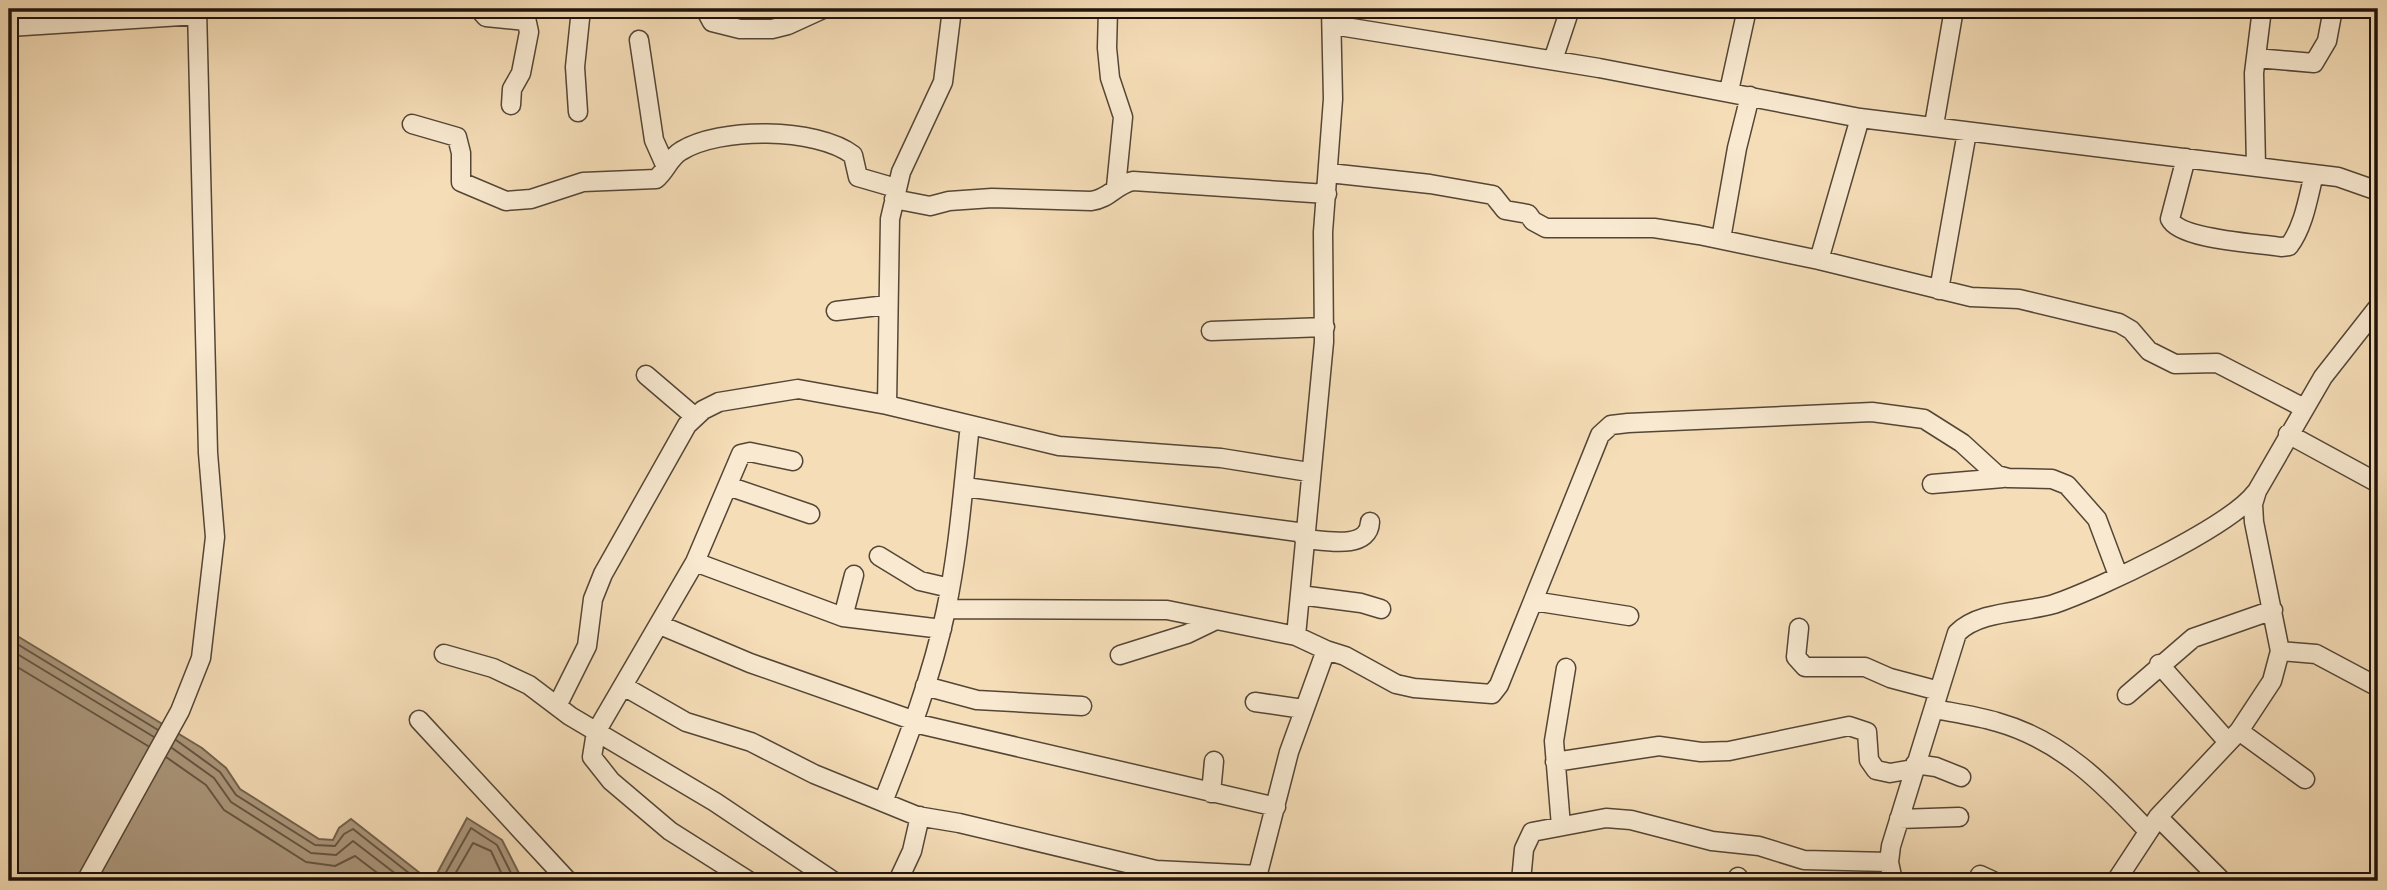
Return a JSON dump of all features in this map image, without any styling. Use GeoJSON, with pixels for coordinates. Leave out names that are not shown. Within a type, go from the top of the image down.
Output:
{"type":"FeatureCollection","features":[{"type":"Feature","properties":{"kind":"street"},"geometry":{"type":"LineString","coordinates":[[479,9],[486,17],[525,15],[529,32],[521,73],[512,89],[511,105]]}},
{"type":"Feature","properties":{"kind":"street"},"geometry":{"type":"LineString","coordinates":[[578,112],[575,67],[582,9]]}},
{"type":"Feature","properties":{"kind":"street"},"geometry":{"type":"LineString","coordinates":[[705,9],[712,22],[751,29],[788,25],[823,9]]}},
{"type":"Feature","properties":{"kind":"street"},"geometry":{"type":"LineString","coordinates":[[887,405],[888,236],[895,193],[943,82],[952,9]]}},
{"type":"Feature","properties":{"kind":"street"},"geometry":{"type":"LineString","coordinates":[[1108,9],[1107,48],[1110,78],[1123,117],[1116,187]]}},
{"type":"Feature","properties":{"kind":"street"},"geometry":{"type":"LineString","coordinates":[[1553,60],[1570,9]]}},
{"type":"Feature","properties":{"kind":"street"},"geometry":{"type":"LineString","coordinates":[[1730,91],[1747,9]]}},
{"type":"Feature","properties":{"kind":"street"},"geometry":{"type":"LineString","coordinates":[[1934,125],[1954,9]]}},
{"type":"Feature","properties":{"kind":"street"},"geometry":{"type":"LineString","coordinates":[[2256,166],[2256,58],[2262,9]]}},
{"type":"Feature","properties":{"kind":"street"},"geometry":{"type":"LineString","coordinates":[[2256,58],[2314,63],[2327,41],[2333,9]]}},
{"type":"Feature","properties":{"kind":"street"},"geometry":{"type":"LineString","coordinates":[[9,27],[197,12],[208,453],[215,537],[201,658],[180,711],[86,881]]}},
{"type":"Feature","properties":{"kind":"street"},"geometry":{"type":"LineString","coordinates":[[1296,636],[1325,327],[1323,260],[1329,173],[1332,17],[1860,118],[1934,125],[1967,132],[2314,174],[2349,180],[2378,191]]}},
{"type":"Feature","properties":{"kind":"street"},"geometry":{"type":"LineString","coordinates":[[639,40],[654,140],[666,167]]}},
{"type":"Feature","properties":{"kind":"street"},"geometry":{"type":"LineString","coordinates":[[1721,239],[1737,148],[1750,96]]}},
{"type":"Feature","properties":{"kind":"street"},"geometry":{"type":"LineString","coordinates":[[1819,260],[1860,118]]}},
{"type":"Feature","properties":{"kind":"street"},"geometry":{"type":"LineString","coordinates":[[412,124],[457,137],[461,153],[461,182],[506,201],[531,199],[583,182],[656,179],[679,152],[726,135],[778,135],[814,139],[848,151],[856,158],[855,169],[858,177],[930,206],[964,199],[1102,200],[1116,187],[1133,181],[1327,194]]}},
{"type":"Feature","properties":{"kind":"street"},"geometry":{"type":"LineString","coordinates":[[1939,290],[1967,132]]}},
{"type":"Feature","properties":{"kind":"street"},"geometry":{"type":"LineString","coordinates":[[2186,158],[2171,210],[2172,225],[2206,236],[2281,247],[2291,244],[2314,174]]}},
{"type":"Feature","properties":{"kind":"street"},"geometry":{"type":"LineString","coordinates":[[1329,173],[1430,184],[1493,195],[1505,210],[1528,214],[1533,221],[1546,228],[1654,228],[1721,239],[1971,297],[2026,301],[2119,323],[2132,330],[2149,351],[2175,364],[2217,363],[2304,408]]}},
{"type":"Feature","properties":{"kind":"street"},"geometry":{"type":"LineString","coordinates":[[836,311],[887,305]]}},
{"type":"Feature","properties":{"kind":"street"},"geometry":{"type":"LineString","coordinates":[[2116,881],[2153,824],[2233,736],[2272,681],[2280,651],[2254,522],[2253,504],[2257,491],[2288,434],[2323,377],[2375,316]]}},
{"type":"Feature","properties":{"kind":"street"},"geometry":{"type":"LineString","coordinates":[[1211,331],[1325,327]]}},
{"type":"Feature","properties":{"kind":"street"},"geometry":{"type":"LineString","coordinates":[[646,375],[694,416]]}},
{"type":"Feature","properties":{"kind":"street"},"geometry":{"type":"LineString","coordinates":[[556,706],[587,646],[593,599],[603,574],[694,416],[719,402],[790,389],[887,405],[1059,446],[1220,458],[1310,472]]}},
{"type":"Feature","properties":{"kind":"street"},"geometry":{"type":"LineString","coordinates":[[946,609],[1167,610],[1296,636],[1345,656],[1396,684],[1489,696],[1499,685],[1600,435],[1611,425],[1742,417],[1894,413],[1924,419],[1948,432],[2003,478]]}},
{"type":"Feature","properties":{"kind":"street"},"geometry":{"type":"LineString","coordinates":[[883,802],[915,722],[942,629],[965,487],[970,425]]}},
{"type":"Feature","properties":{"kind":"street"},"geometry":{"type":"LineString","coordinates":[[2288,434],[2378,483]]}},
{"type":"Feature","properties":{"kind":"street"},"geometry":{"type":"LineString","coordinates":[[749,881],[670,831],[611,781],[592,757],[596,732],[625,687],[695,562],[744,452],[793,461]]}},
{"type":"Feature","properties":{"kind":"street"},"geometry":{"type":"LineString","coordinates":[[1932,484],[2003,478],[2052,479],[2067,485],[2097,519],[2118,575]]}},
{"type":"Feature","properties":{"kind":"street"},"geometry":{"type":"LineString","coordinates":[[729,486],[810,514]]}},
{"type":"Feature","properties":{"kind":"street"},"geometry":{"type":"LineString","coordinates":[[965,487],[1350,542],[1365,534],[1370,522]]}},
{"type":"Feature","properties":{"kind":"street"},"geometry":{"type":"LineString","coordinates":[[1521,881],[1524,849],[1528,837],[1535,830],[1606,818],[1631,820],[1712,841],[1759,846],[1804,860],[1892,876],[1899,819],[1934,709],[1952,640],[1969,623],[2054,604],[2118,575],[2217,525],[2242,507],[2257,491]]}},
{"type":"Feature","properties":{"kind":"street"},"geometry":{"type":"LineString","coordinates":[[879,556],[920,581],[950,589]]}},
{"type":"Feature","properties":{"kind":"street"},"geometry":{"type":"LineString","coordinates":[[695,562],[843,617],[942,629]]}},
{"type":"Feature","properties":{"kind":"street"},"geometry":{"type":"LineString","coordinates":[[843,617],[854,575]]}},
{"type":"Feature","properties":{"kind":"street"},"geometry":{"type":"LineString","coordinates":[[1300,595],[1381,608]]}},
{"type":"Feature","properties":{"kind":"street"},"geometry":{"type":"LineString","coordinates":[[1533,601],[1629,616]]}},
{"type":"Feature","properties":{"kind":"street"},"geometry":{"type":"LineString","coordinates":[[2127,695],[2193,638],[2273,610]]}},
{"type":"Feature","properties":{"kind":"street"},"geometry":{"type":"LineString","coordinates":[[1121,655],[1187,634],[1214,621]]}},
{"type":"Feature","properties":{"kind":"street"},"geometry":{"type":"LineString","coordinates":[[660,625],[750,663],[915,722],[1276,807]]}},
{"type":"Feature","properties":{"kind":"street"},"geometry":{"type":"LineString","coordinates":[[1799,628],[1795,650],[1801,665],[1865,667],[1890,678],[1939,691]]}},
{"type":"Feature","properties":{"kind":"street"},"geometry":{"type":"LineString","coordinates":[[625,687],[686,722],[751,742],[814,774],[920,816],[1156,870],[1257,878],[1303,709],[1326,650]]}},
{"type":"Feature","properties":{"kind":"street"},"geometry":{"type":"LineString","coordinates":[[2280,651],[2316,654],[2378,687]]}},
{"type":"Feature","properties":{"kind":"street"},"geometry":{"type":"LineString","coordinates":[[444,654],[514,677],[596,732],[715,802],[833,881]]}},
{"type":"Feature","properties":{"kind":"street"},"geometry":{"type":"LineString","coordinates":[[2160,664],[2233,736],[2305,779]]}},
{"type":"Feature","properties":{"kind":"street"},"geometry":{"type":"LineString","coordinates":[[1561,826],[1555,762],[1555,726],[1566,668]]}},
{"type":"Feature","properties":{"kind":"street"},"geometry":{"type":"LineString","coordinates":[[925,686],[977,701],[1082,706]]}},
{"type":"Feature","properties":{"kind":"street"},"geometry":{"type":"LineString","coordinates":[[1255,702],[1303,709]]}},
{"type":"Feature","properties":{"kind":"street"},"geometry":{"type":"LineString","coordinates":[[1934,709],[1996,721],[2066,754],[2222,881]]}},
{"type":"Feature","properties":{"kind":"street"},"geometry":{"type":"LineString","coordinates":[[419,720],[568,881]]}},
{"type":"Feature","properties":{"kind":"street"},"geometry":{"type":"LineString","coordinates":[[1555,762],[1660,746],[1701,752],[1729,751],[1849,726],[1867,732],[1869,760],[1876,770],[1890,773],[1914,767],[1936,767],[1961,778]]}},
{"type":"Feature","properties":{"kind":"street"},"geometry":{"type":"LineString","coordinates":[[1211,793],[1214,761]]}},
{"type":"Feature","properties":{"kind":"street"},"geometry":{"type":"LineString","coordinates":[[898,881],[912,851],[920,816]]}},
{"type":"Feature","properties":{"kind":"street"},"geometry":{"type":"LineString","coordinates":[[1899,819],[1959,817]]}},
{"type":"Feature","properties":{"kind":"water"},"geometry":{"type":"Polygon","coordinates":[[[9,631],[202,748],[226,768],[240,789],[319,839],[333,840],[339,828],[351,819],[430,881],[25,881],[9,873],[9,631]]]}},
{"type":"Feature","properties":{"kind":"water"},"geometry":{"type":"Polygon","coordinates":[[[467,818],[502,840],[523,881],[433,881],[467,818]]]}}]}
